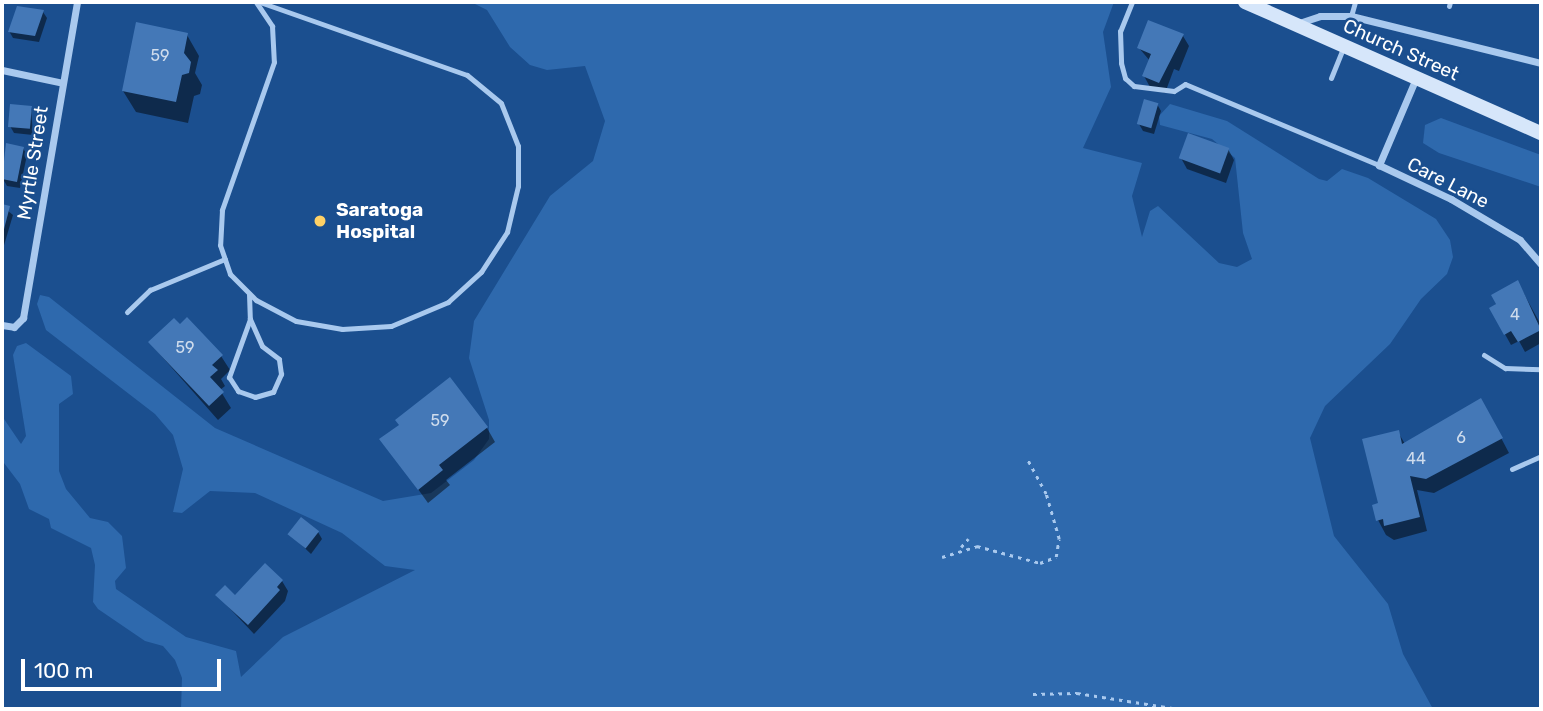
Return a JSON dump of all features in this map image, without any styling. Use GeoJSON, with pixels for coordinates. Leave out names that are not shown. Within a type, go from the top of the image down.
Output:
{"type":"FeatureCollection","features":[{"type":"Feature","properties":{"kind":"main road","name":"Church Street"},"geometry":{"type":"LineString","coordinates":[[1245,2],[1541,133]]}},
{"type":"Feature","properties":{"kind":"street","name":"Myrtle Street"},"geometry":{"type":"LineString","coordinates":[[2,325],[14,327],[23,318],[27,301],[77,2]]}},
{"type":"Feature","properties":{"kind":"street"},"geometry":{"type":"LineString","coordinates":[[1295,24],[1320,16],[1351,16],[1541,63]]}},
{"type":"Feature","properties":{"kind":"street"},"geometry":{"type":"LineString","coordinates":[[2,70],[63,83]]}},
{"type":"Feature","properties":{"kind":"street","name":"Care Lane"},"geometry":{"type":"LineString","coordinates":[[1416,78],[1379,165],[1451,199],[1520,240],[1541,264]]}},
{"type":"Feature","properties":{"kind":"lane"},"geometry":{"type":"LineString","coordinates":[[258,2],[467,75],[500,103],[518,146],[518,186],[507,232],[481,272],[449,302],[391,326],[342,329],[296,321],[249,294],[230,274],[220,245],[222,210],[274,62],[272,26],[258,2]]}},
{"type":"Feature","properties":{"kind":"lane"},"geometry":{"type":"LineString","coordinates":[[1132,2],[1120,31],[1125,78],[1134,86],[1154,91],[1174,91],[1185,84],[1379,165]]}},
{"type":"Feature","properties":{"kind":"lane"},"geometry":{"type":"LineString","coordinates":[[1351,16],[1355,2]]}},
{"type":"Feature","properties":{"kind":"lane"},"geometry":{"type":"LineString","coordinates":[[1331,78],[1344,46]]}},
{"type":"Feature","properties":{"kind":"lane"},"geometry":{"type":"LineString","coordinates":[[128,312],[150,289],[225,259]]}},
{"type":"Feature","properties":{"kind":"lane"},"geometry":{"type":"LineString","coordinates":[[249,294],[250,318],[262,346],[279,359],[281,374],[273,392],[255,397],[238,391],[229,377],[250,318]]}},
{"type":"Feature","properties":{"kind":"lane"},"geometry":{"type":"LineString","coordinates":[[1484,355],[1505,368],[1541,369]]}},
{"type":"Feature","properties":{"kind":"lane"},"geometry":{"type":"LineString","coordinates":[[1512,469],[1541,456]]}},
{"type":"Feature","properties":{"kind":"path"},"geometry":{"type":"LineString","coordinates":[[942,557],[960,549],[998,549],[1041,563],[1056,557],[1059,539],[1046,495],[1026,457]]}},
{"type":"Feature","properties":{"kind":"path"},"geometry":{"type":"LineString","coordinates":[[960,549],[968,539]]}},
{"type":"Feature","properties":{"kind":"path"},"geometry":{"type":"LineString","coordinates":[[1033,694],[1076,693],[1179,709]]}},
{"type":"Feature","properties":{"kind":"shaded area"},"geometry":{"type":"Polygon","coordinates":[[[471,2],[1114,2],[1103,32],[1111,87],[1083,148],[1142,163],[1132,196],[1142,237],[1150,211],[1158,206],[1219,263],[1237,267],[1252,259],[1243,233],[1235,158],[1212,139],[1160,125],[1159,116],[1170,104],[1227,121],[1319,179],[1327,181],[1342,169],[1368,178],[1436,219],[1450,240],[1453,257],[1447,274],[1421,299],[1390,344],[1325,406],[1310,438],[1334,536],[1388,604],[1403,654],[1433,709],[181,709],[182,678],[175,660],[163,646],[145,641],[98,609],[93,602],[95,565],[91,548],[51,528],[49,519],[29,509],[20,484],[4,463],[2,416],[21,444],[26,436],[13,355],[17,346],[26,343],[71,376],[73,394],[59,404],[59,471],[66,489],[90,518],[108,522],[122,536],[126,568],[115,581],[116,589],[186,637],[236,651],[241,677],[283,637],[415,570],[385,566],[342,533],[255,493],[210,491],[182,513],[173,512],[183,469],[173,435],[155,414],[46,330],[37,304],[40,295],[49,297],[215,428],[383,501],[431,493],[474,460],[489,439],[489,420],[469,358],[474,321],[550,196],[593,161],[605,121],[585,66],[547,70],[530,65],[510,47],[487,10],[471,2]]]}},
{"type":"Feature","properties":{"kind":"shaded area"},"geometry":{"type":"Polygon","coordinates":[[[1441,118],[1541,155],[1541,187],[1439,153],[1423,143],[1425,125],[1441,118]]]}},
{"type":"Feature","properties":{"kind":"building"},"geometry":{"type":"Polygon","coordinates":[[[17,6],[44,10],[35,36],[8,32],[17,6]]]}},
{"type":"Feature","properties":{"kind":"building"},"geometry":{"type":"Polygon","coordinates":[[[1148,20],[1184,34],[1159,83],[1142,76],[1151,54],[1137,48],[1148,20]]]}},
{"type":"Feature","properties":{"kind":"building"},"geometry":{"type":"Polygon","coordinates":[[[136,22],[188,33],[184,53],[191,62],[189,73],[182,75],[176,102],[122,91],[136,22]]]}},
{"type":"Feature","properties":{"kind":"building"},"geometry":{"type":"Polygon","coordinates":[[[1144,99],[1158,103],[1151,128],[1137,124],[1144,99]]]}},
{"type":"Feature","properties":{"kind":"building"},"geometry":{"type":"Polygon","coordinates":[[[10,104],[32,106],[30,129],[8,127],[10,104]]]}},
{"type":"Feature","properties":{"kind":"building"},"geometry":{"type":"Polygon","coordinates":[[[1188,133],[1229,148],[1220,173],[1179,158],[1188,133]]]}},
{"type":"Feature","properties":{"kind":"building"},"geometry":{"type":"Polygon","coordinates":[[[6,143],[24,147],[17,182],[2,179],[6,143]]]}},
{"type":"Feature","properties":{"kind":"building"},"geometry":{"type":"Polygon","coordinates":[[[2,204],[10,206],[3,233],[2,233],[2,204]]]}},
{"type":"Feature","properties":{"kind":"building"},"geometry":{"type":"Polygon","coordinates":[[[1518,280],[1541,330],[1518,342],[1511,331],[1504,335],[1489,308],[1496,304],[1491,295],[1518,280]]]}},
{"type":"Feature","properties":{"kind":"building"},"geometry":{"type":"Polygon","coordinates":[[[187,317],[223,355],[212,365],[218,370],[210,377],[224,392],[209,406],[148,342],[174,318],[180,324],[187,317]]]}},
{"type":"Feature","properties":{"kind":"building"},"geometry":{"type":"Polygon","coordinates":[[[450,377],[488,427],[439,465],[443,470],[418,490],[379,439],[399,425],[395,420],[450,377]]]}},
{"type":"Feature","properties":{"kind":"building"},"geometry":{"type":"Polygon","coordinates":[[[1481,398],[1503,438],[1426,479],[1410,476],[1420,517],[1384,526],[1383,519],[1376,521],[1372,505],[1378,503],[1362,439],[1399,430],[1402,444],[1481,398]]]}},
{"type":"Feature","properties":{"kind":"building"},"geometry":{"type":"Polygon","coordinates":[[[301,517],[319,531],[306,548],[287,534],[301,517]]]}},
{"type":"Feature","properties":{"kind":"building"},"geometry":{"type":"Polygon","coordinates":[[[265,563],[283,580],[277,587],[280,590],[248,625],[215,595],[225,585],[235,595],[265,563]]]}},
{"type":"Feature","properties":{"kind":"place","name":"Saratoga Hospital"},"geometry":{"type":"Point","coordinates":[320,221]}}]}
